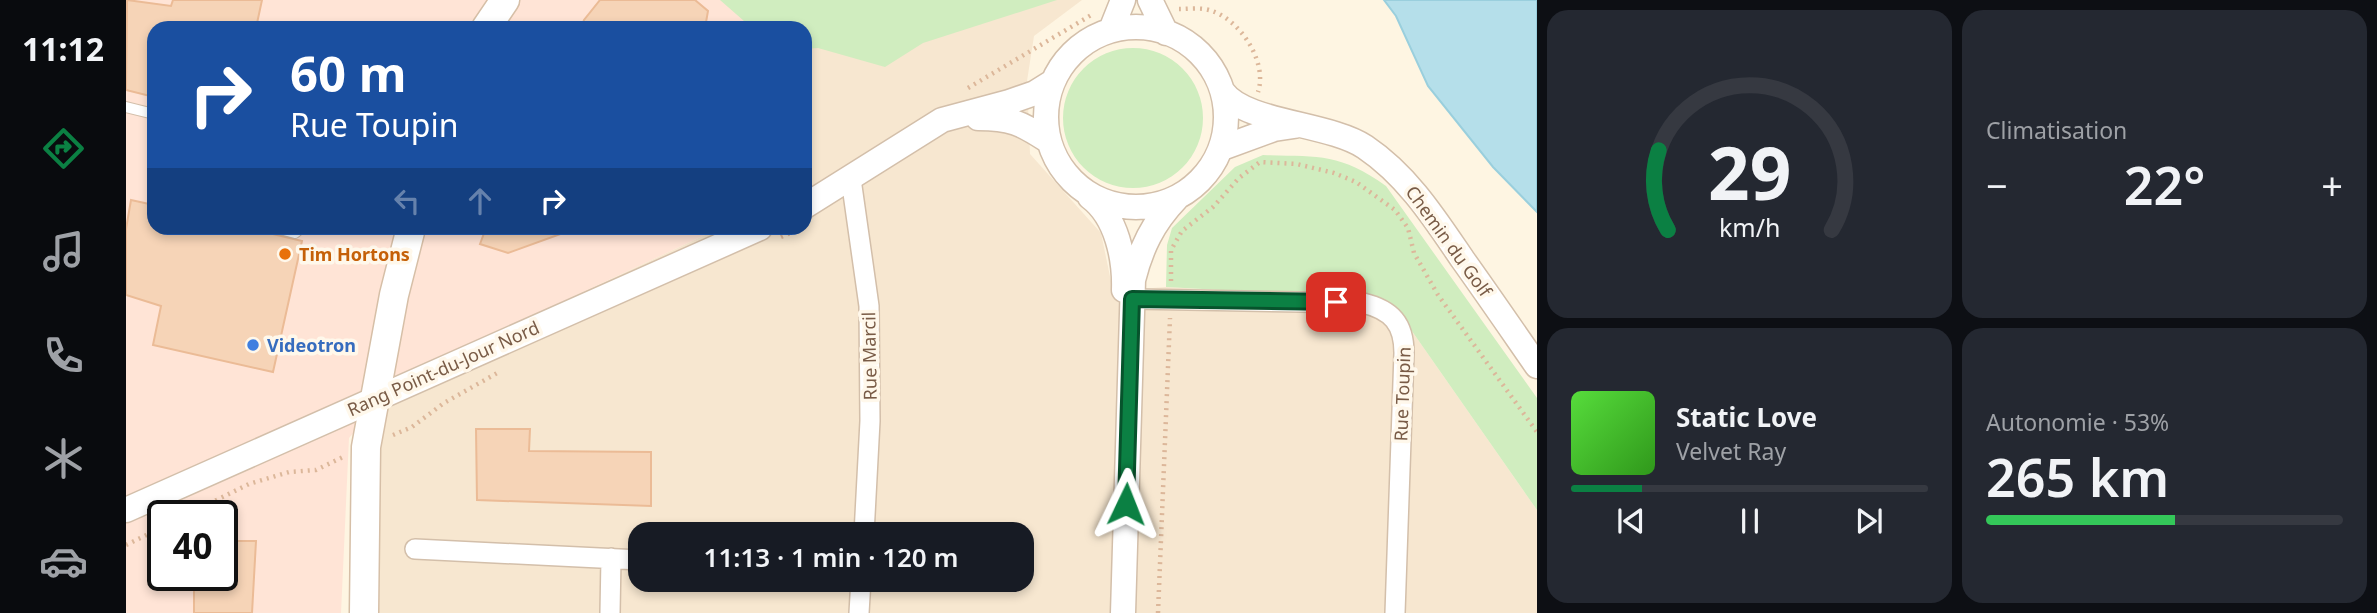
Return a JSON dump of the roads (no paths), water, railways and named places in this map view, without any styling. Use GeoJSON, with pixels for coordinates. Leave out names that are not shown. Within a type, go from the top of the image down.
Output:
{"type":"FeatureCollection","features":[{"type":"Feature","properties":{"kind":"main road"},"geometry":{"type":"LineString","coordinates":[[491,21],[505,0]]}},
{"type":"Feature","properties":{"kind":"main road"},"geometry":{"type":"LineString","coordinates":[[364,613],[366,447],[394,295],[409,235]]}},
{"type":"Feature","properties":{"kind":"street"},"geometry":{"type":"LineString","coordinates":[[1111,30],[1123,0]]}},
{"type":"Feature","properties":{"kind":"street"},"geometry":{"type":"LineString","coordinates":[[1123,613],[1125,556],[1132,299],[1133,280],[1143,247],[1162,213],[1212,168],[1222,148],[1227,120],[1223,92],[1212,66],[1162,14],[1139,27],[1111,30],[1092,37],[1074,49],[1060,65],[1051,83],[1044,112],[1047,140],[1059,168],[1096,201],[1106,215],[1118,240],[1125,268],[1117,534],[1125,556]]}},
{"type":"Feature","properties":{"kind":"street"},"geometry":{"type":"LineString","coordinates":[[812,202],[851,180],[942,120],[1009,102],[1035,93],[1051,83]]}},
{"type":"Feature","properties":{"kind":"street","name":"Chemin du Golf"},"geometry":{"type":"LineString","coordinates":[[1223,92],[1238,106],[1340,134],[1365,147],[1394,169],[1419,197],[1537,366]]}},
{"type":"Feature","properties":{"kind":"street"},"geometry":{"type":"LineString","coordinates":[[942,120],[1001,118],[1021,123],[1047,140]]}},
{"type":"Feature","properties":{"kind":"street","name":"Chemin du Golf"},"geometry":{"type":"LineString","coordinates":[[1222,148],[1274,129],[1302,125]]}},
{"type":"Feature","properties":{"kind":"street","name":"Rue Marcil"},"geometry":{"type":"LineString","coordinates":[[851,180],[869,306],[870,421],[865,522]]}},
{"type":"Feature","properties":{"kind":"street"},"geometry":{"type":"LineString","coordinates":[[1080,189],[1102,202],[1127,207],[1152,206],[1177,198]]}},
{"type":"Feature","properties":{"kind":"street","name":"Rang Point-du-Jour Nord"},"geometry":{"type":"LineString","coordinates":[[126,510],[744,235]]}},
{"type":"Feature","properties":{"kind":"street","name":"Rue Toupin"},"geometry":{"type":"LineString","coordinates":[[1132,299],[1363,303],[1382,307],[1395,320],[1404,336],[1395,613]]}},
{"type":"Feature","properties":{"kind":"street"},"geometry":{"type":"LineString","coordinates":[[415,549],[628,559]]}},
{"type":"Feature","properties":{"kind":"street"},"geometry":{"type":"LineString","coordinates":[[610,613],[611,558]]}},
{"type":"Feature","properties":{"kind":"street"},"geometry":{"type":"LineString","coordinates":[[859,613],[860,592]]}},
{"type":"Feature","properties":{"kind":"lane"},"geometry":{"type":"LineString","coordinates":[[126,107],[147,112]]}},
{"type":"Feature","properties":{"kind":"water"},"geometry":{"type":"Polygon","coordinates":[[[1384,0],[1537,0],[1537,212],[1493,167],[1428,86],[1396,16],[1384,0]]]}},
{"type":"Feature","properties":{"kind":"place","name":"Tim Hortons"},"geometry":{"type":"Point","coordinates":[285,254]}},
{"type":"Feature","properties":{"kind":"place","name":"Videotron"},"geometry":{"type":"Point","coordinates":[253,345]}}]}
